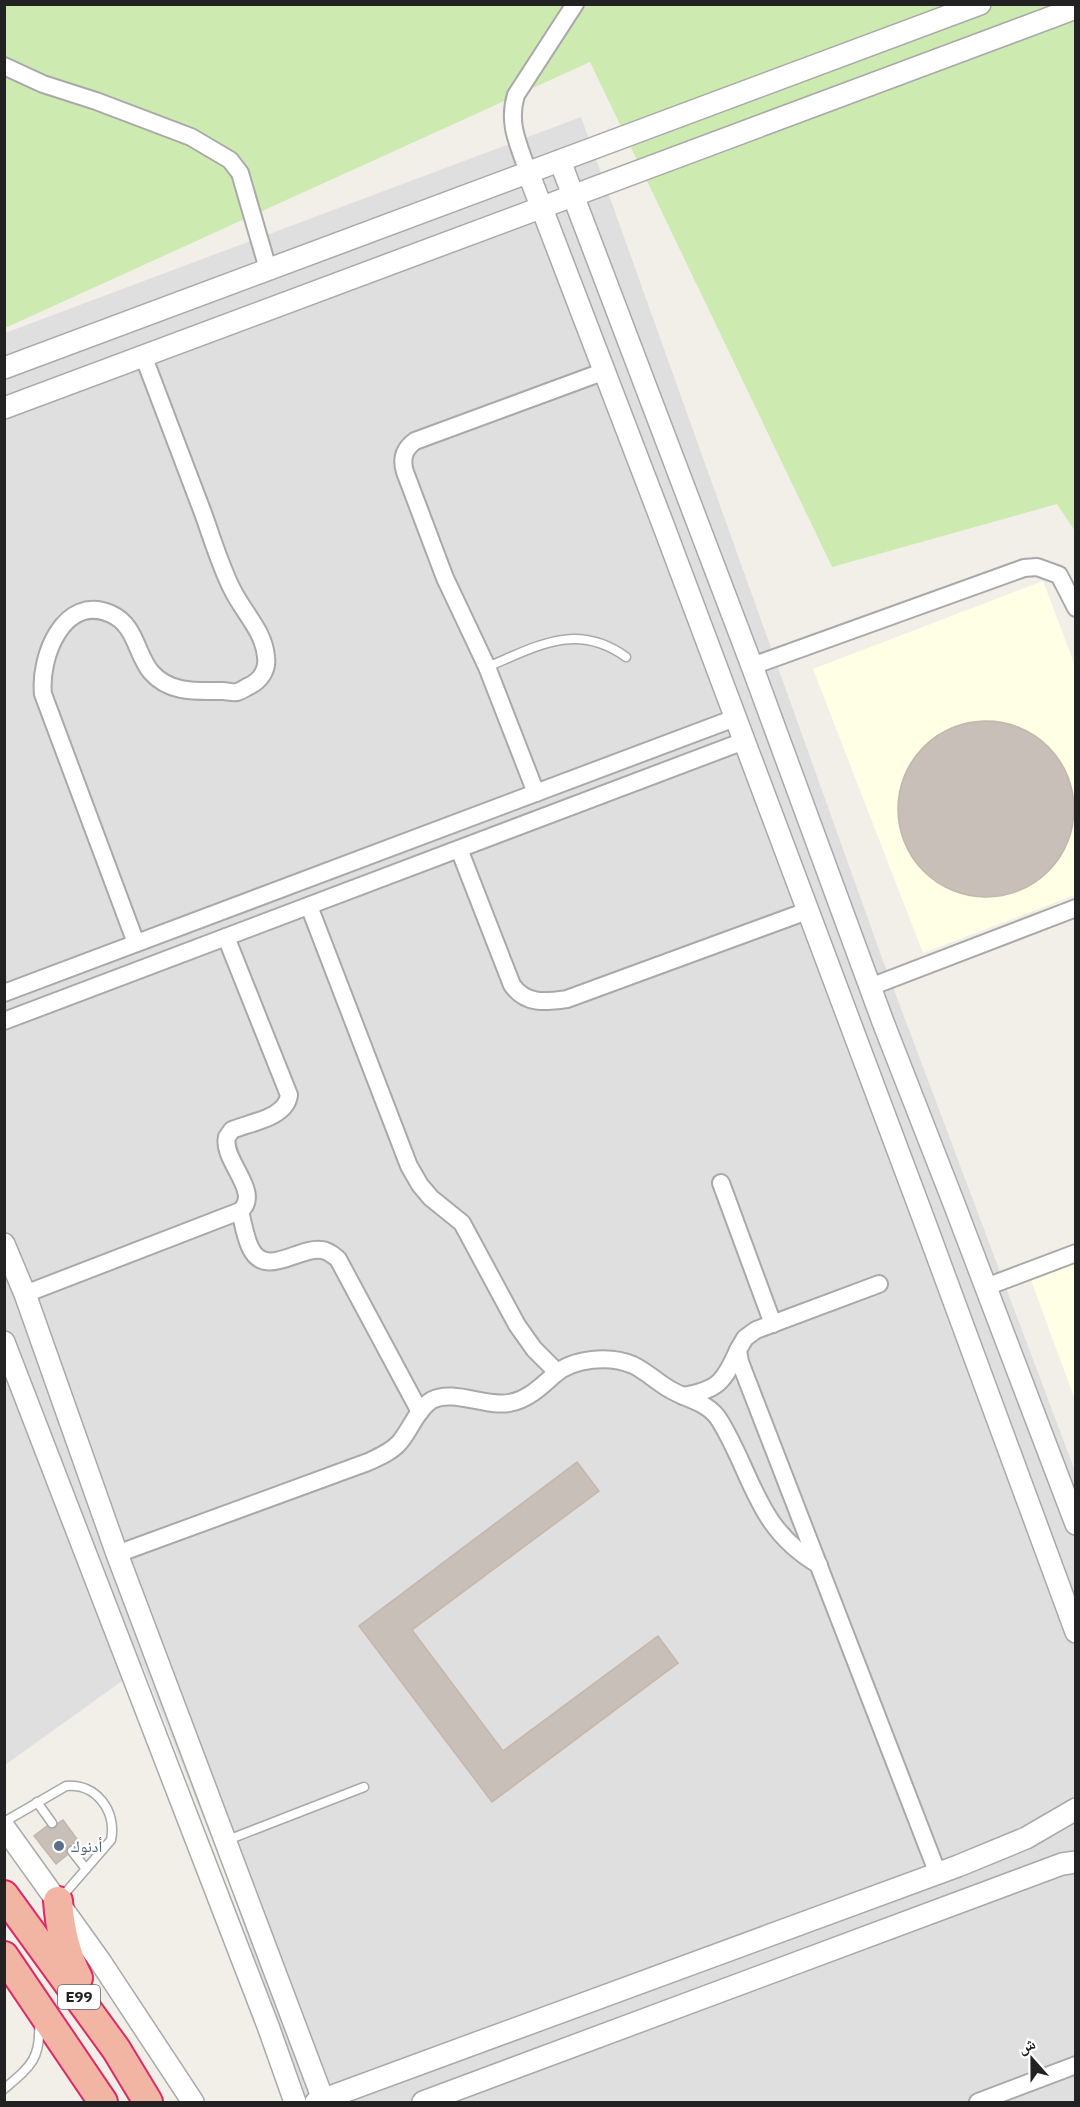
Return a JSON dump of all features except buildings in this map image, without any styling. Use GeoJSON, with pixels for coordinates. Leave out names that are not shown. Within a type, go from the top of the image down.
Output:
{"type":"FeatureCollection","features":[{"type":"Feature","properties":{"kind":"highway","name":"E99"},"geometry":{"type":"LineString","coordinates":[[4,1895],[116,2049],[148,2103]]}},
{"type":"Feature","properties":{"kind":"highway"},"geometry":{"type":"LineString","coordinates":[[58,1901],[62,1938],[71,1965],[116,2049]]}},
{"type":"Feature","properties":{"kind":"highway","name":"E99"},"geometry":{"type":"LineString","coordinates":[[4,1956],[103,2103]]}},
{"type":"Feature","properties":{"kind":"street"},"geometry":{"type":"LineString","coordinates":[[575,4],[516,95],[512,119],[514,132],[1076,1632]]}},
{"type":"Feature","properties":{"kind":"street"},"geometry":{"type":"LineString","coordinates":[[4,368],[980,4]]}},
{"type":"Feature","properties":{"kind":"street"},"geometry":{"type":"LineString","coordinates":[[4,408],[1076,8]]}},
{"type":"Feature","properties":{"kind":"street"},"geometry":{"type":"LineString","coordinates":[[4,66],[43,84],[96,101],[191,137],[230,160],[240,173],[268,269]]}},
{"type":"Feature","properties":{"kind":"street"},"geometry":{"type":"LineString","coordinates":[[560,161],[752,666],[870,987],[1076,1524]]}},
{"type":"Feature","properties":{"kind":"street"},"geometry":{"type":"LineString","coordinates":[[536,793],[486,667],[445,578],[405,472],[403,465],[405,451],[415,441],[601,362],[613,340],[626,338]]}},
{"type":"Feature","properties":{"kind":"street"},"geometry":{"type":"LineString","coordinates":[[136,944],[43,694],[42,682],[49,650],[65,620],[82,612],[95,610],[111,614],[121,621],[132,634],[152,673],[159,680],[186,691],[237,692],[254,684],[263,675],[267,659],[262,639],[232,590],[143,356]]}},
{"type":"Feature","properties":{"kind":"street"},"geometry":{"type":"LineString","coordinates":[[752,666],[1024,568],[1037,567],[1059,575],[1076,608]]}},
{"type":"Feature","properties":{"kind":"street"},"geometry":{"type":"LineString","coordinates":[[4,993],[735,718]]}},
{"type":"Feature","properties":{"kind":"street"},"geometry":{"type":"LineString","coordinates":[[4,1021],[744,741]]}},
{"type":"Feature","properties":{"kind":"street"},"geometry":{"type":"LineString","coordinates":[[621,762],[627,773],[625,786]]}},
{"type":"Feature","properties":{"kind":"street"},"geometry":{"type":"LineString","coordinates":[[459,849],[512,985],[518,993],[536,1001],[567,999],[807,911]]}},
{"type":"Feature","properties":{"kind":"street"},"geometry":{"type":"LineString","coordinates":[[309,906],[409,1166],[420,1185],[432,1198],[462,1223],[517,1325],[534,1348],[557,1372]]}},
{"type":"Feature","properties":{"kind":"street"},"geometry":{"type":"LineString","coordinates":[[870,987],[1076,908]]}},
{"type":"Feature","properties":{"kind":"street"},"geometry":{"type":"LineString","coordinates":[[25,1294],[240,1211],[247,1203],[248,1195],[227,1149],[227,1137],[232,1131],[282,1110],[289,1095],[226,937]]}},
{"type":"Feature","properties":{"kind":"street"},"geometry":{"type":"LineString","coordinates":[[79,965],[74,976],[79,993]]}},
{"type":"Feature","properties":{"kind":"street"},"geometry":{"type":"LineString","coordinates":[[721,1183],[773,1323]]}},
{"type":"Feature","properties":{"kind":"street"},"geometry":{"type":"LineString","coordinates":[[240,1211],[250,1247],[259,1258],[274,1262],[314,1250],[331,1253],[338,1259],[420,1412]]}},
{"type":"Feature","properties":{"kind":"street"},"geometry":{"type":"LineString","coordinates":[[4,1244],[25,1294],[117,1554],[321,2102],[938,1874],[1026,1838],[1076,1809]]}},
{"type":"Feature","properties":{"kind":"street"},"geometry":{"type":"LineString","coordinates":[[986,1287],[1076,1254]]}},
{"type":"Feature","properties":{"kind":"street"},"geometry":{"type":"LineString","coordinates":[[940,1264],[958,1269],[968,1266],[975,1260]]}},
{"type":"Feature","properties":{"kind":"street"},"geometry":{"type":"LineString","coordinates":[[683,1396],[708,1391],[721,1380],[745,1338],[756,1330],[879,1284]]}},
{"type":"Feature","properties":{"kind":"street"},"geometry":{"type":"LineString","coordinates":[[4,1342],[268,2026],[295,2103]]}},
{"type":"Feature","properties":{"kind":"street"},"geometry":{"type":"LineString","coordinates":[[738,1350],[740,1362],[938,1874]]}},
{"type":"Feature","properties":{"kind":"street"},"geometry":{"type":"LineString","coordinates":[[117,1554],[368,1462],[398,1445],[420,1412],[431,1401],[452,1396],[498,1405],[519,1401],[546,1383],[557,1372],[571,1365],[585,1361],[604,1360],[632,1365],[683,1396],[703,1404],[719,1419],[753,1491],[778,1532],[805,1557],[819,1565]]}},
{"type":"Feature","properties":{"kind":"street"},"geometry":{"type":"LineString","coordinates":[[1004,1436],[1024,1433],[1044,1441]]}},
{"type":"Feature","properties":{"kind":"street"},"geometry":{"type":"LineString","coordinates":[[4,1827],[100,1961],[193,2103]]}},
{"type":"Feature","properties":{"kind":"street"},"geometry":{"type":"LineString","coordinates":[[423,2103],[1062,1864],[1076,1862]]}},
{"type":"Feature","properties":{"kind":"street"},"geometry":{"type":"LineString","coordinates":[[863,1901],[874,1916],[874,1934]]}},
{"type":"Feature","properties":{"kind":"street"},"geometry":{"type":"LineString","coordinates":[[978,2103],[1076,2065]]}},
{"type":"Feature","properties":{"kind":"lane"},"geometry":{"type":"LineString","coordinates":[[486,667],[551,640],[564,638],[603,643],[626,657]]}},
{"type":"Feature","properties":{"kind":"lane"},"geometry":{"type":"LineString","coordinates":[[4,1822],[66,1786],[76,1785],[97,1795],[111,1816],[113,1830],[111,1840],[58,1901]]}},
{"type":"Feature","properties":{"kind":"lane"},"geometry":{"type":"LineString","coordinates":[[225,1841],[364,1787]]}},
{"type":"Feature","properties":{"kind":"lane"},"geometry":{"type":"LineString","coordinates":[[37,1803],[51,1823]]}},
{"type":"Feature","properties":{"kind":"lane"},"geometry":{"type":"LineString","coordinates":[[72,1851],[86,1869]]}},
{"type":"Feature","properties":{"kind":"lane"},"geometry":{"type":"LineString","coordinates":[[4,2090],[27,2070],[36,2056],[40,2038],[38,2005]]}},
{"type":"Feature","properties":{"kind":"shaded area"},"geometry":{"type":"Polygon","coordinates":[[[581,117],[882,958],[1075,1471],[1075,2102],[302,2102],[233,1893],[143,1666],[5,1765],[5,333],[581,117]]]}},
{"type":"Feature","properties":{"kind":"shaded area"},"geometry":{"type":"Polygon","coordinates":[[[1043,581],[1075,666],[1075,895],[923,953],[813,669],[1043,581]]]}},
{"type":"Feature","properties":{"kind":"shaded area"},"geometry":{"type":"Polygon","coordinates":[[[1076,1263],[1075,1400],[1031,1280],[1076,1263]]]}},
{"type":"Feature","properties":{"kind":"green space"},"geometry":{"type":"Polygon","coordinates":[[[4,5],[1075,5],[1075,531],[1057,504],[832,567],[590,62],[5,328],[4,5]]]}},
{"type":"Feature","properties":{"kind":"place","name":"أدنوك"},"geometry":{"type":"Point","coordinates":[59,1846]}}]}
